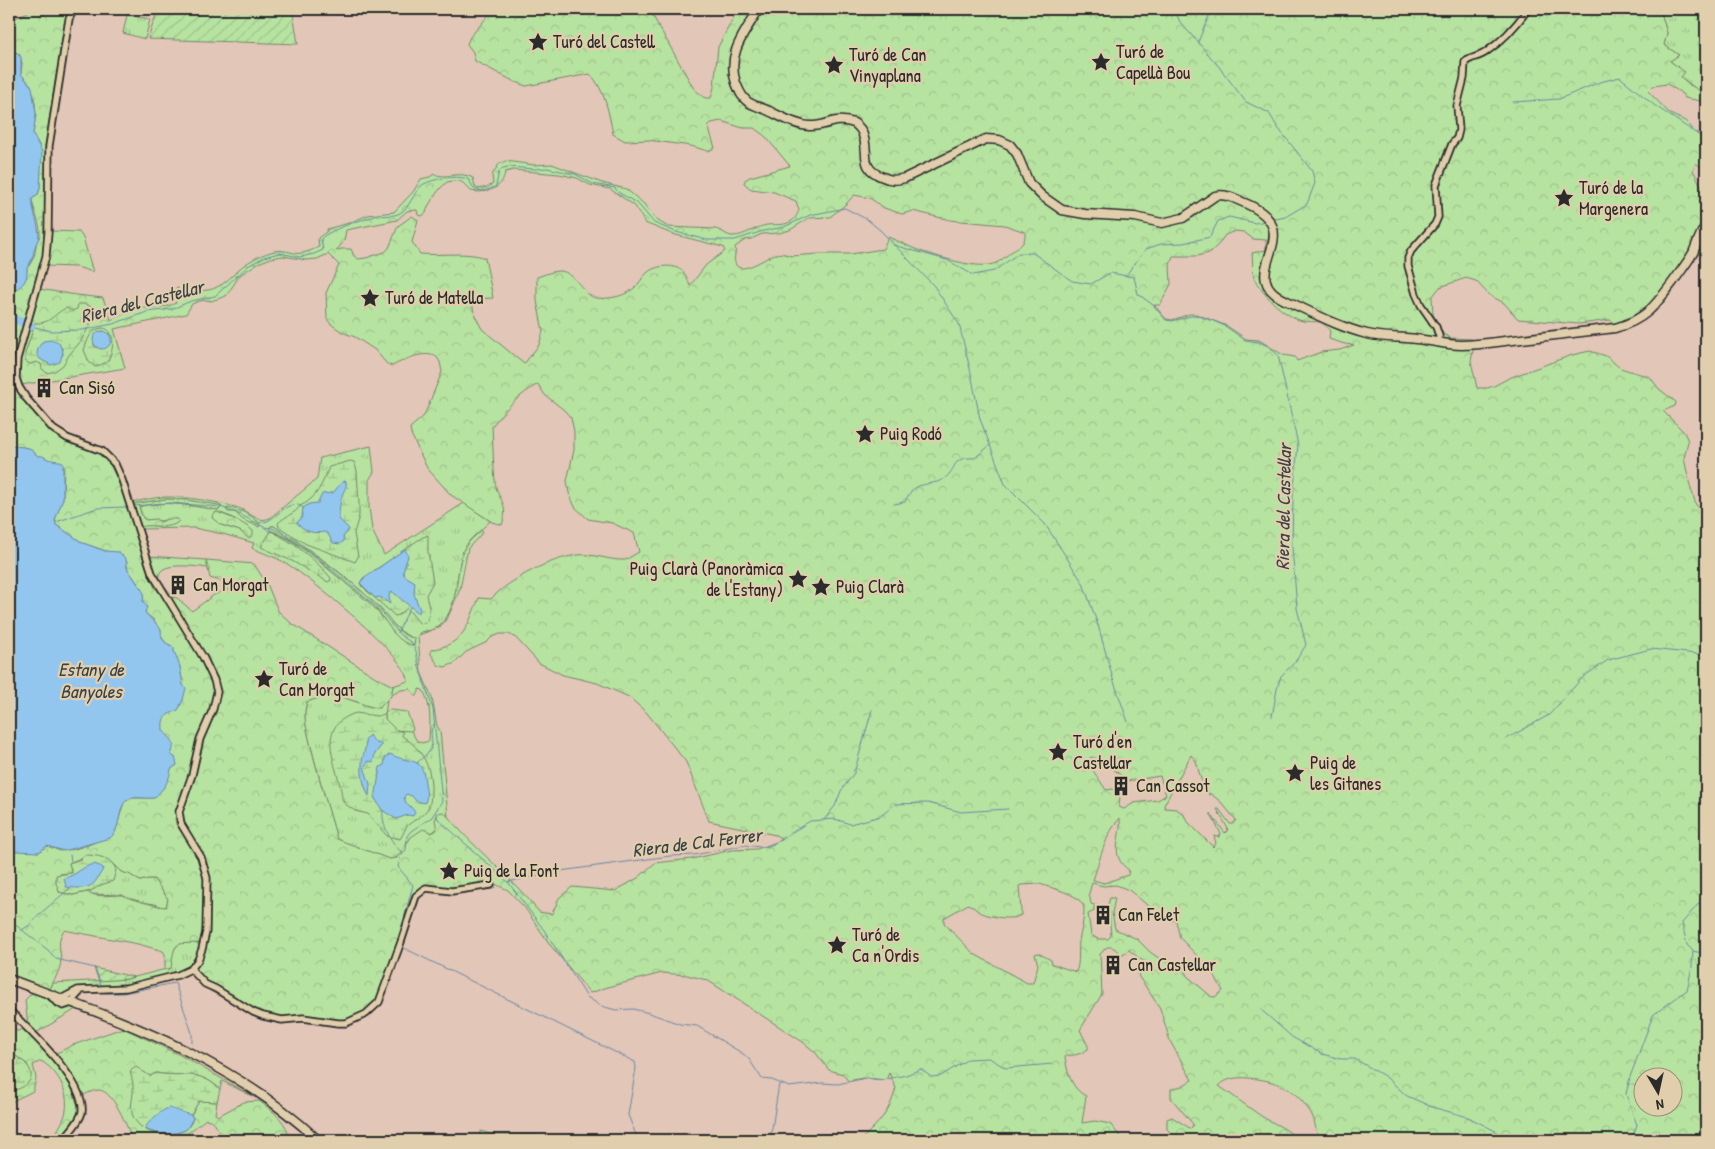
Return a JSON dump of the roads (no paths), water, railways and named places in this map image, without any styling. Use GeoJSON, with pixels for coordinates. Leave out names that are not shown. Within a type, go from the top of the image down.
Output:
{"type":"FeatureCollection","features":[{"type":"Feature","properties":{"kind":"main road"},"geometry":{"type":"LineString","coordinates":[[760,9],[738,44],[734,56],[732,66],[740,93],[748,102],[793,122],[811,126],[838,120],[854,123],[864,136],[865,158],[868,168],[877,175],[889,180],[897,180],[986,139],[999,140],[1010,145],[1017,154],[1029,183],[1042,196],[1062,210],[1085,214],[1134,216],[1162,223],[1183,218],[1216,196],[1229,196],[1251,206],[1266,216],[1273,224],[1274,241],[1265,272],[1268,286],[1274,294],[1320,316],[1369,335],[1439,341],[1459,345],[1615,328],[1637,321],[1657,304],[1679,274],[1706,225]]}},
{"type":"Feature","properties":{"kind":"main road"},"geometry":{"type":"LineString","coordinates":[[9,979],[61,999],[72,998],[80,1006],[173,1043],[230,1074],[271,1101],[318,1140]]}},
{"type":"Feature","properties":{"kind":"street"},"geometry":{"type":"LineString","coordinates":[[50,995],[60,1004],[67,1005],[72,998],[84,990],[134,986],[178,975],[191,969],[198,960],[204,941],[207,878],[201,857],[181,824],[179,812],[192,775],[200,739],[216,699],[216,686],[203,657],[152,573],[115,464],[102,451],[60,434],[53,429],[21,391],[16,378],[16,366],[46,256],[49,146],[69,19],[74,9]]}},
{"type":"Feature","properties":{"kind":"street"},"geometry":{"type":"LineString","coordinates":[[1439,341],[1436,327],[1416,294],[1408,266],[1408,258],[1411,251],[1435,224],[1438,217],[1436,185],[1459,130],[1457,106],[1464,78],[1465,62],[1484,53],[1512,31],[1528,9]]}},
{"type":"Feature","properties":{"kind":"street"},"geometry":{"type":"LineString","coordinates":[[191,969],[205,984],[263,1016],[282,1020],[304,1018],[338,1024],[346,1022],[366,1014],[379,1002],[402,942],[416,896],[420,892],[426,888],[452,891],[491,885]]}},
{"type":"Feature","properties":{"kind":"street"},"geometry":{"type":"LineString","coordinates":[[9,1010],[46,1046],[68,1075],[80,1098],[82,1111],[80,1118],[62,1140]]}},
{"type":"Feature","properties":{"kind":"water"},"geometry":{"type":"Polygon","coordinates":[[[9,47],[21,57],[21,74],[32,87],[36,114],[33,134],[42,152],[40,188],[38,194],[32,199],[39,238],[27,268],[24,283],[9,298],[9,47]]]}},
{"type":"Feature","properties":{"kind":"water"},"geometry":{"type":"Polygon","coordinates":[[[102,331],[108,334],[111,340],[108,346],[102,349],[96,346],[93,340],[96,334],[102,331]]]}},
{"type":"Feature","properties":{"kind":"water"},"geometry":{"type":"Polygon","coordinates":[[[51,340],[59,343],[63,352],[60,362],[51,365],[40,359],[37,354],[38,348],[43,341],[51,340]]]}},
{"type":"Feature","properties":{"kind":"water","name":"Estany de Banyoles"},"geometry":{"type":"Polygon","coordinates":[[[9,445],[29,448],[38,456],[63,462],[63,499],[55,520],[56,525],[83,543],[105,551],[119,552],[126,559],[127,568],[144,593],[143,601],[147,607],[145,612],[160,628],[165,642],[174,648],[183,685],[186,688],[178,710],[168,715],[163,721],[163,730],[173,743],[171,755],[175,757],[177,765],[171,769],[168,781],[163,788],[154,798],[135,798],[125,802],[114,834],[110,838],[64,851],[47,846],[39,852],[15,851],[9,844],[9,445]]]}},
{"type":"Feature","properties":{"kind":"water"},"geometry":{"type":"Polygon","coordinates":[[[346,481],[340,502],[339,516],[339,519],[349,529],[343,537],[344,541],[340,544],[333,543],[325,532],[310,532],[297,523],[302,517],[303,508],[309,504],[318,503],[322,494],[333,493],[342,482],[346,481]]]}},
{"type":"Feature","properties":{"kind":"water"},"geometry":{"type":"Polygon","coordinates":[[[405,549],[408,556],[403,572],[405,576],[415,582],[414,594],[420,610],[419,613],[392,591],[389,595],[390,604],[380,597],[375,598],[360,583],[405,549]]]}},
{"type":"Feature","properties":{"kind":"water"},"geometry":{"type":"Polygon","coordinates":[[[369,735],[381,746],[375,754],[373,762],[369,761],[364,767],[370,784],[369,796],[362,776],[362,761],[365,740],[369,735]]]}},
{"type":"Feature","properties":{"kind":"water"},"geometry":{"type":"Polygon","coordinates":[[[390,754],[414,762],[422,768],[426,793],[425,803],[416,801],[412,796],[406,794],[404,797],[406,803],[415,812],[413,816],[408,815],[396,819],[382,810],[374,797],[380,767],[384,765],[385,758],[390,754]]]}},
{"type":"Feature","properties":{"kind":"water"},"geometry":{"type":"Polygon","coordinates":[[[94,864],[103,868],[94,883],[83,888],[66,887],[64,878],[94,864]]]}},
{"type":"Feature","properties":{"kind":"water"},"geometry":{"type":"Polygon","coordinates":[[[169,1108],[191,1115],[193,1118],[187,1129],[167,1134],[147,1130],[146,1126],[151,1121],[169,1108]]]}},
{"type":"Feature","properties":{"kind":"waterway"},"geometry":{"type":"LineString","coordinates":[[934,9],[945,11],[974,9]]}},
{"type":"Feature","properties":{"kind":"waterway"},"geometry":{"type":"LineString","coordinates":[[1174,9],[1180,22],[1216,63],[1246,102],[1269,113],[1278,128],[1312,171],[1315,183],[1307,204],[1285,217],[1272,220]]}},
{"type":"Feature","properties":{"kind":"waterway"},"geometry":{"type":"LineString","coordinates":[[1198,42],[1212,9]]}},
{"type":"Feature","properties":{"kind":"waterway"},"geometry":{"type":"LineString","coordinates":[[1513,102],[1559,99],[1600,82],[1620,77],[1654,105],[1700,136],[1706,164]]}},
{"type":"Feature","properties":{"kind":"waterway","name":"Riera del Castellar"},"geometry":{"type":"LineString","coordinates":[[31,326],[51,331],[82,330],[113,324],[147,312],[172,309],[191,301],[215,296],[248,266],[264,257],[279,253],[300,257],[314,254],[323,250],[321,239],[331,232],[364,219],[400,213],[418,189],[425,183],[459,177],[469,180],[474,189],[491,189],[496,186],[499,171],[508,167],[547,168],[575,174],[593,184],[615,188],[618,192],[638,204],[654,223],[676,232],[707,240],[735,240],[763,231],[784,227],[810,215],[845,208],[868,220],[881,231],[934,286],[959,324],[980,419],[1005,484],[1045,524],[1083,583],[1128,722]]}},
{"type":"Feature","properties":{"kind":"waterway"},"geometry":{"type":"LineString","coordinates":[[1126,275],[1146,249],[1161,244],[1183,243],[1210,237],[1218,221],[1229,217],[1255,223],[1266,221]]}},
{"type":"Feature","properties":{"kind":"waterway","name":"Riera del Castellar"},"geometry":{"type":"LineString","coordinates":[[893,245],[947,260],[973,275],[994,271],[1019,253],[1033,253],[1072,281],[1091,284],[1110,273],[1134,277],[1138,294],[1153,305],[1166,320],[1172,321],[1195,315],[1225,326],[1245,340],[1259,342],[1268,346],[1278,355],[1298,445],[1293,497],[1292,547],[1297,608],[1306,645],[1295,662],[1281,676],[1272,717]]}},
{"type":"Feature","properties":{"kind":"waterway"},"geometry":{"type":"LineString","coordinates":[[9,317],[31,326]]}},
{"type":"Feature","properties":{"kind":"waterway"},"geometry":{"type":"LineString","coordinates":[[894,504],[905,502],[911,492],[917,487],[943,479],[949,475],[958,461],[975,458],[989,446]]}},
{"type":"Feature","properties":{"kind":"waterway"},"geometry":{"type":"LineString","coordinates":[[134,506],[170,503],[221,507],[264,527],[272,528],[317,557],[380,610],[400,635],[412,643],[433,709],[442,801],[432,817],[411,831],[407,836],[406,850],[401,855],[398,867],[413,885],[398,945]]}},
{"type":"Feature","properties":{"kind":"waterway"},"geometry":{"type":"LineString","coordinates":[[259,523],[270,520],[291,505],[295,504],[303,508]]}},
{"type":"Feature","properties":{"kind":"waterway"},"geometry":{"type":"LineString","coordinates":[[56,522],[97,508],[127,507]]}},
{"type":"Feature","properties":{"kind":"waterway"},"geometry":{"type":"LineString","coordinates":[[265,528],[270,532]]}},
{"type":"Feature","properties":{"kind":"waterway"},"geometry":{"type":"LineString","coordinates":[[398,632],[410,607]]}},
{"type":"Feature","properties":{"kind":"waterway"},"geometry":{"type":"LineString","coordinates":[[1506,739],[1549,715],[1583,677],[1608,660],[1651,649],[1706,655]]}},
{"type":"Feature","properties":{"kind":"waterway"},"geometry":{"type":"LineString","coordinates":[[824,820],[835,806],[841,791],[854,773],[872,710]]}},
{"type":"Feature","properties":{"kind":"waterway"},"geometry":{"type":"LineString","coordinates":[[417,763],[431,748],[431,730],[434,724]]}},
{"type":"Feature","properties":{"kind":"waterway","name":"Riera de Cal Ferrer"},"geometry":{"type":"LineString","coordinates":[[436,813],[438,819],[508,882],[553,872],[670,856],[694,855],[745,845],[770,846],[810,821],[835,819],[850,824],[881,816],[895,804],[928,803],[961,812],[1008,809]]}},
{"type":"Feature","properties":{"kind":"waterway"},"geometry":{"type":"LineString","coordinates":[[383,811],[388,834],[402,853]]}},
{"type":"Feature","properties":{"kind":"waterway"},"geometry":{"type":"LineString","coordinates":[[70,855],[71,861]]}},
{"type":"Feature","properties":{"kind":"waterway"},"geometry":{"type":"LineString","coordinates":[[508,882],[544,930],[587,997],[601,1006],[616,1010],[633,1009],[680,1024],[697,1026],[742,1053],[749,1059],[762,1079],[772,1080],[789,1087],[822,1083],[838,1084],[866,1078],[882,1080],[906,1075],[921,1069],[931,1077],[941,1076],[968,1059],[989,1058],[1006,1068],[1053,1064]]}},
{"type":"Feature","properties":{"kind":"waterway"},"geometry":{"type":"LineString","coordinates":[[22,930],[70,888]]}},
{"type":"Feature","properties":{"kind":"waterway"},"geometry":{"type":"LineString","coordinates":[[1631,1140],[1637,1125],[1626,1094],[1630,1077],[1653,1015],[1687,990],[1693,951],[1687,945],[1682,923],[1706,895]]}},
{"type":"Feature","properties":{"kind":"waterway"},"geometry":{"type":"LineString","coordinates":[[9,920],[48,950],[56,959],[95,968],[102,987]]}},
{"type":"Feature","properties":{"kind":"waterway"},"geometry":{"type":"LineString","coordinates":[[402,947],[635,1062],[636,1068],[628,1115],[638,1140]]}},
{"type":"Feature","properties":{"kind":"waterway"},"geometry":{"type":"LineString","coordinates":[[1693,951],[1706,954]]}},
{"type":"Feature","properties":{"kind":"waterway"},"geometry":{"type":"LineString","coordinates":[[104,990],[105,993],[123,993],[175,983],[192,1033],[192,1043]]}},
{"type":"Feature","properties":{"kind":"waterway"},"geometry":{"type":"LineString","coordinates":[[1259,1008],[1292,1037],[1322,1054],[1341,1059],[1355,1059],[1386,1077],[1407,1096],[1432,1107],[1468,1117],[1513,1140]]}},
{"type":"Feature","properties":{"kind":"waterway"},"geometry":{"type":"LineString","coordinates":[[776,1140],[771,1135],[779,1084]]}},
{"type":"Feature","properties":{"kind":"place","name":"Turó del Castell"},"geometry":{"type":"Point","coordinates":[538,42]}},
{"type":"Feature","properties":{"kind":"place","name":"Turó de Capellà Bou"},"geometry":{"type":"Point","coordinates":[1101,62]}},
{"type":"Feature","properties":{"kind":"place","name":"Turó de Can Vinyaplana"},"geometry":{"type":"Point","coordinates":[834,65]}},
{"type":"Feature","properties":{"kind":"place","name":"Turó de la Margenera"},"geometry":{"type":"Point","coordinates":[1564,198]}},
{"type":"Feature","properties":{"kind":"place","name":"Turó de Matella"},"geometry":{"type":"Point","coordinates":[370,298]}},
{"type":"Feature","properties":{"kind":"place","name":"Can Sisó"},"geometry":{"type":"Point","coordinates":[44,388]}},
{"type":"Feature","properties":{"kind":"place","name":"Puig Rodó"},"geometry":{"type":"Point","coordinates":[865,434]}},
{"type":"Feature","properties":{"kind":"place","name":"Puig Clarà (Panoràmica de l'Estany)"},"geometry":{"type":"Point","coordinates":[798,579]}},
{"type":"Feature","properties":{"kind":"place","name":"Can Morgat"},"geometry":{"type":"Point","coordinates":[178,585]}},
{"type":"Feature","properties":{"kind":"place","name":"Puig Clarà"},"geometry":{"type":"Point","coordinates":[821,587]}},
{"type":"Feature","properties":{"kind":"place","name":"Turó de Can Morgat"},"geometry":{"type":"Point","coordinates":[264,679]}},
{"type":"Feature","properties":{"kind":"place","name":"Turó d'en Castellar"},"geometry":{"type":"Point","coordinates":[1058,752]}},
{"type":"Feature","properties":{"kind":"place","name":"Puig de les Gitanes"},"geometry":{"type":"Point","coordinates":[1295,773]}},
{"type":"Feature","properties":{"kind":"place","name":"Can Cassot"},"geometry":{"type":"Point","coordinates":[1121,786]}},
{"type":"Feature","properties":{"kind":"place","name":"Puig de la Font"},"geometry":{"type":"Point","coordinates":[449,871]}},
{"type":"Feature","properties":{"kind":"place","name":"Can Felet"},"geometry":{"type":"Point","coordinates":[1103,915]}},
{"type":"Feature","properties":{"kind":"place","name":"Turó de Ca n'Ordis"},"geometry":{"type":"Point","coordinates":[837,945]}},
{"type":"Feature","properties":{"kind":"place","name":"Can Castellar"},"geometry":{"type":"Point","coordinates":[1113,965]}}]}
